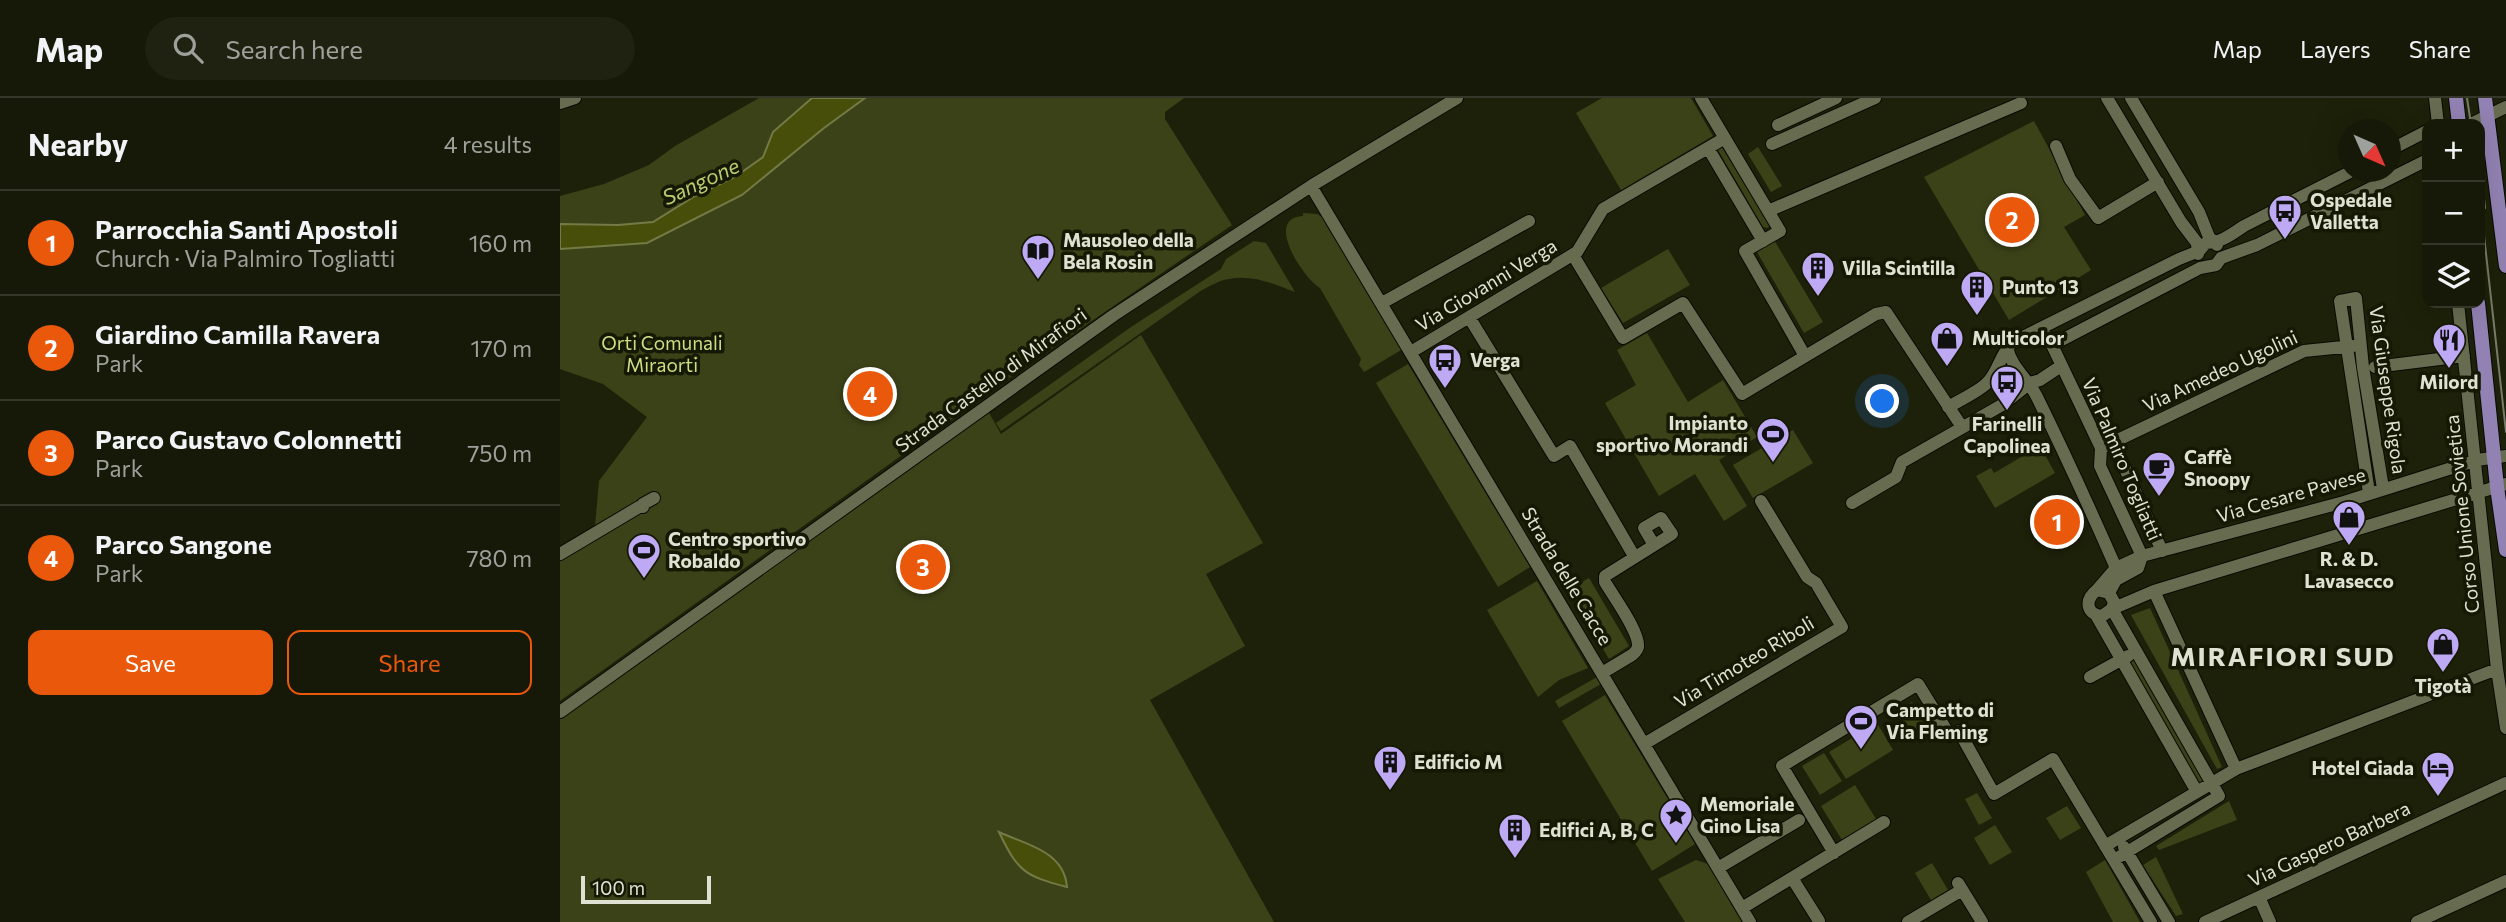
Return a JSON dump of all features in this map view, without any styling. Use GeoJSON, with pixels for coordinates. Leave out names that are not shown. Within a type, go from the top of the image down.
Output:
{"type":"FeatureCollection","features":[{"type":"Feature","properties":{"kind":"main road"},"geometry":{"type":"LineString","coordinates":[[2456,98],[2458,119]]}},
{"type":"Feature","properties":{"kind":"main road"},"geometry":{"type":"LineString","coordinates":[[2485,98],[2506,267]]}},
{"type":"Feature","properties":{"kind":"main road","name":"Corso Unione Sovietica"},"geometry":{"type":"LineString","coordinates":[[2479,308],[2500,456],[2506,550]]}},
{"type":"Feature","properties":{"kind":"street"},"geometry":{"type":"LineString","coordinates":[[560,103],[575,98]]}},
{"type":"Feature","properties":{"kind":"street","name":"Strada Castello di Mirafiori"},"geometry":{"type":"LineString","coordinates":[[560,712],[1114,315],[1308,188],[1457,98]]}},
{"type":"Feature","properties":{"kind":"street"},"geometry":{"type":"LineString","coordinates":[[1701,98],[1780,231],[1745,251],[1805,356]]}},
{"type":"Feature","properties":{"kind":"street"},"geometry":{"type":"LineString","coordinates":[[1778,125],[1836,98]]}},
{"type":"Feature","properties":{"kind":"street"},"geometry":{"type":"LineString","coordinates":[[1772,144],[1875,98]]}},
{"type":"Feature","properties":{"kind":"street"},"geometry":{"type":"LineString","coordinates":[[2107,98],[2181,222],[2197,243],[2199,259],[2206,265]]}},
{"type":"Feature","properties":{"kind":"street"},"geometry":{"type":"LineString","coordinates":[[2131,98],[2199,212],[2208,237],[2221,249],[2221,258]]}},
{"type":"Feature","properties":{"kind":"street"},"geometry":{"type":"LineString","coordinates":[[2435,98],[2437,119]]}},
{"type":"Feature","properties":{"kind":"street"},"geometry":{"type":"LineString","coordinates":[[1768,211],[2021,103]]}},
{"type":"Feature","properties":{"kind":"street"},"geometry":{"type":"LineString","coordinates":[[2481,119],[2506,107]]}},
{"type":"Feature","properties":{"kind":"street"},"geometry":{"type":"LineString","coordinates":[[2401,144],[2422,134]]}},
{"type":"Feature","properties":{"kind":"street","name":"Via Giovanni Verga"},"geometry":{"type":"LineString","coordinates":[[1411,352],[1573,255],[1580,249],[1603,209],[1725,138]]}},
{"type":"Feature","properties":{"kind":"street"},"geometry":{"type":"LineString","coordinates":[[2056,146],[2070,180],[2098,218],[2158,182]]}},
{"type":"Feature","properties":{"kind":"street"},"geometry":{"type":"LineString","coordinates":[[1708,148],[1763,241]]}},
{"type":"Feature","properties":{"kind":"street"},"geometry":{"type":"LineString","coordinates":[[2401,170],[2422,162]]}},
{"type":"Feature","properties":{"kind":"street"},"geometry":{"type":"LineString","coordinates":[[1948,407],[1986,384],[2013,342],[2199,251],[2206,243],[2214,243],[2338,178]]}},
{"type":"Feature","properties":{"kind":"street"},"geometry":{"type":"LineString","coordinates":[[2052,345],[2206,265],[2216,265],[2221,258],[2257,245],[2375,182]]}},
{"type":"Feature","properties":{"kind":"street","name":"Strada delle Cacce"},"geometry":{"type":"LineString","coordinates":[[1308,188],[1382,303],[1750,922]]}},
{"type":"Feature","properties":{"kind":"street"},"geometry":{"type":"LineString","coordinates":[[1382,303],[1529,221]]}},
{"type":"Feature","properties":{"kind":"street"},"geometry":{"type":"LineString","coordinates":[[1573,255],[1623,338],[1683,303],[1742,394],[1876,314],[1886,312],[1962,427]]}},
{"type":"Feature","properties":{"kind":"street","name":"Via Giuseppe Rigola"},"geometry":{"type":"LineString","coordinates":[[2369,493],[2340,301],[2356,298],[2360,345],[2383,488]]}},
{"type":"Feature","properties":{"kind":"street","name":"Corso Unione Sovietica"},"geometry":{"type":"LineString","coordinates":[[2459,308],[2497,669],[2506,728]]}},
{"type":"Feature","properties":{"kind":"street"},"geometry":{"type":"LineString","coordinates":[[1469,317],[1553,456],[1570,446],[1634,556]]}},
{"type":"Feature","properties":{"kind":"street","name":"Via Palmiro Togliatti"},"geometry":{"type":"LineString","coordinates":[[2041,328],[2107,445],[2162,551]]}},
{"type":"Feature","properties":{"kind":"street","name":"Via Amedeo Ugolini"},"geometry":{"type":"LineString","coordinates":[[2107,445],[2304,351],[2360,345]]}},
{"type":"Feature","properties":{"kind":"street"},"geometry":{"type":"LineString","coordinates":[[2007,348],[2010,359],[2030,383],[2071,464],[2116,568]]}},
{"type":"Feature","properties":{"kind":"street"},"geometry":{"type":"LineString","coordinates":[[2375,367],[2464,356]]}},
{"type":"Feature","properties":{"kind":"street"},"geometry":{"type":"LineString","coordinates":[[1852,503],[1896,477],[1902,462],[2002,405],[2030,383],[2040,380],[2061,366]]}},
{"type":"Feature","properties":{"kind":"street","name":"Via Palmiro Togliatti"},"geometry":{"type":"LineString","coordinates":[[2103,592],[2116,580],[2138,568],[2143,556],[2100,466],[2107,445]]}},
{"type":"Feature","properties":{"kind":"street","name":"Via Cesare Pavese"},"geometry":{"type":"LineString","coordinates":[[2103,592],[2116,568],[2143,556],[2344,502],[2476,460],[2500,456]]}},
{"type":"Feature","properties":{"kind":"street"},"geometry":{"type":"LineString","coordinates":[[2096,615],[2107,614],[2112,609],[2154,591],[2502,486]]}},
{"type":"Feature","properties":{"kind":"street","name":"Via Timoteo Riboli"},"geometry":{"type":"LineString","coordinates":[[1644,744],[1842,627],[1816,583],[1807,578],[1761,501]]}},
{"type":"Feature","properties":{"kind":"street"},"geometry":{"type":"LineString","coordinates":[[560,554],[646,503]]}},
{"type":"Feature","properties":{"kind":"street"},"geometry":{"type":"LineString","coordinates":[[1602,673],[1632,656],[1638,648],[1635,632],[1605,579],[1607,573],[1654,545]]}},
{"type":"Feature","properties":{"kind":"street"},"geometry":{"type":"LineString","coordinates":[[2154,591],[2236,769]]}},
{"type":"Feature","properties":{"kind":"street"},"geometry":{"type":"LineString","coordinates":[[2114,860],[2219,796],[2112,609],[2113,598],[2103,592],[2090,595],[2089,609],[2096,615],[2122,659],[2197,792]]}},
{"type":"Feature","properties":{"kind":"street"},"geometry":{"type":"LineString","coordinates":[[2090,677],[2137,651]]}},
{"type":"Feature","properties":{"kind":"street"},"geometry":{"type":"LineString","coordinates":[[2105,846],[2236,769],[2497,669]]}},
{"type":"Feature","properties":{"kind":"street"},"geometry":{"type":"LineString","coordinates":[[1834,853],[1782,766],[1918,684],[1950,736],[1959,731],[1994,794],[2053,759],[2151,922]]}},
{"type":"Feature","properties":{"kind":"street","name":"Via Gaspero Barbera"},"geometry":{"type":"LineString","coordinates":[[2205,922],[2506,783]]}},
{"type":"Feature","properties":{"kind":"street"},"geometry":{"type":"LineString","coordinates":[[1718,868],[1798,820]]}},
{"type":"Feature","properties":{"kind":"street"},"geometry":{"type":"LineString","coordinates":[[1742,908],[1884,822]]}},
{"type":"Feature","properties":{"kind":"street"},"geometry":{"type":"LineString","coordinates":[[2118,839],[2169,922]]}},
{"type":"Feature","properties":{"kind":"street"},"geometry":{"type":"LineString","coordinates":[[1792,878],[1819,921]]}},
{"type":"Feature","properties":{"kind":"street"},"geometry":{"type":"LineString","coordinates":[[2417,922],[2506,881]]}},
{"type":"Feature","properties":{"kind":"street"},"geometry":{"type":"LineString","coordinates":[[1908,922],[1960,887],[1982,922]]}},
{"type":"Feature","properties":{"kind":"street"},"geometry":{"type":"LineString","coordinates":[[2259,897],[2270,922]]}},
{"type":"Feature","properties":{"kind":"green space"},"geometry":{"type":"Polygon","coordinates":[[[759,98],[812,98],[773,132],[763,157],[735,177],[695,196],[653,222],[618,225],[560,224],[560,196],[604,184],[649,165],[675,146],[759,98]]]}},
{"type":"Feature","properties":{"kind":"green space","name":"Orti Comunali Miraorti"},"geometry":{"type":"Polygon","coordinates":[[[865,98],[1184,98],[1165,112],[1165,119],[1232,225],[1023,368],[560,701],[560,547],[595,526],[599,481],[647,417],[603,384],[560,369],[560,249],[647,243],[742,195],[865,98]]]}},
{"type":"Feature","properties":{"kind":"green space"},"geometry":{"type":"Polygon","coordinates":[[[1602,98],[1691,98],[1713,136],[1621,190],[1576,113],[1602,98]]]}},
{"type":"Feature","properties":{"kind":"green space"},"geometry":{"type":"Polygon","coordinates":[[[2034,121],[2085,215],[2064,227],[2091,270],[2009,320],[1924,177],[2034,121]]]}},
{"type":"Feature","properties":{"kind":"green space"},"geometry":{"type":"Polygon","coordinates":[[[1721,146],[1770,224],[1768,228],[1763,227],[1718,150],[1721,146]]]}},
{"type":"Feature","properties":{"kind":"green space"},"geometry":{"type":"Polygon","coordinates":[[[1758,147],[1782,186],[1771,192],[1748,154],[1758,147]]]}},
{"type":"Feature","properties":{"kind":"green space"},"geometry":{"type":"Polygon","coordinates":[[[1303,213],[1317,214],[1324,218],[1403,349],[1364,372],[1359,365],[1361,359],[1320,288],[1305,273],[1290,249],[1287,227],[1292,219],[1303,216],[1303,213]]]}},
{"type":"Feature","properties":{"kind":"green space"},"geometry":{"type":"Polygon","coordinates":[[[1774,240],[1823,322],[1804,333],[1757,252],[1774,240]]]}},
{"type":"Feature","properties":{"kind":"green space"},"geometry":{"type":"Polygon","coordinates":[[[1254,241],[1266,243],[1295,292],[1246,278],[1215,283],[1001,431],[996,423],[1131,327],[1221,269],[1226,259],[1254,241]]]}},
{"type":"Feature","properties":{"kind":"green space"},"geometry":{"type":"Polygon","coordinates":[[[1668,249],[1690,285],[1623,323],[1601,288],[1668,249]]]}},
{"type":"Feature","properties":{"kind":"green space"},"geometry":{"type":"Polygon","coordinates":[[[1647,333],[1688,402],[1723,380],[1757,437],[1719,460],[1747,506],[1724,521],[1695,474],[1659,496],[1605,403],[1636,385],[1617,350],[1647,333]]]}},
{"type":"Feature","properties":{"kind":"green space"},"geometry":{"type":"Polygon","coordinates":[[[1141,335],[1263,543],[1206,574],[1245,646],[1150,700],[1274,922],[560,922],[560,719],[988,411],[1001,434],[1141,335]]]}},
{"type":"Feature","properties":{"kind":"green space"},"geometry":{"type":"Polygon","coordinates":[[[1408,364],[1530,567],[1498,587],[1376,383],[1408,364]]]}},
{"type":"Feature","properties":{"kind":"green space","name":"Impianto sportivo Morandi"},"geometry":{"type":"Polygon","coordinates":[[[1793,430],[1813,463],[1753,498],[1733,465],[1793,430]]]}},
{"type":"Feature","properties":{"kind":"green space"},"geometry":{"type":"Polygon","coordinates":[[[2040,446],[2055,473],[1995,508],[1976,476],[1991,468],[1994,473],[2040,446]]]}},
{"type":"Feature","properties":{"kind":"green space"},"geometry":{"type":"Polygon","coordinates":[[[1589,578],[1629,646],[1609,659],[1569,592],[1589,578]]]}},
{"type":"Feature","properties":{"kind":"green space"},"geometry":{"type":"Polygon","coordinates":[[[1537,581],[1588,668],[1559,680],[1538,697],[1487,610],[1537,581]]]}},
{"type":"Feature","properties":{"kind":"green space"},"geometry":{"type":"Polygon","coordinates":[[[2150,608],[2222,767],[2217,769],[2131,615],[2150,608]]]}},
{"type":"Feature","properties":{"kind":"green space"},"geometry":{"type":"Polygon","coordinates":[[[2135,658],[2205,783],[2199,786],[2128,662],[2135,658]]]}},
{"type":"Feature","properties":{"kind":"green space"},"geometry":{"type":"Polygon","coordinates":[[[1597,677],[1601,684],[1559,708],[1555,701],[1597,677]]]}},
{"type":"Feature","properties":{"kind":"green space"},"geometry":{"type":"Polygon","coordinates":[[[1605,695],[1695,844],[1652,871],[1562,721],[1605,695]]]}},
{"type":"Feature","properties":{"kind":"green space"},"geometry":{"type":"Polygon","coordinates":[[[1912,702],[1931,733],[1916,742],[1897,710],[1912,702]]]}},
{"type":"Feature","properties":{"kind":"green space","name":"Campetto di Via Fleming"},"geometry":{"type":"Polygon","coordinates":[[[1877,723],[1893,750],[1846,779],[1829,752],[1877,723]]]}},
{"type":"Feature","properties":{"kind":"green space"},"geometry":{"type":"Polygon","coordinates":[[[1824,753],[1842,781],[1820,795],[1802,766],[1824,753]]]}},
{"type":"Feature","properties":{"kind":"green space"},"geometry":{"type":"Polygon","coordinates":[[[1855,785],[1876,819],[1842,840],[1821,806],[1855,785]]]}},
{"type":"Feature","properties":{"kind":"green space"},"geometry":{"type":"Polygon","coordinates":[[[1977,793],[1992,818],[1979,825],[1965,799],[1977,793]]]}},
{"type":"Feature","properties":{"kind":"green space"},"geometry":{"type":"Polygon","coordinates":[[[2229,801],[2237,820],[2159,850],[2156,846],[2229,801]]]}},
{"type":"Feature","properties":{"kind":"green space"},"geometry":{"type":"Polygon","coordinates":[[[2067,806],[2081,828],[2060,840],[2046,818],[2067,806]]]}},
{"type":"Feature","properties":{"kind":"green space"},"geometry":{"type":"Polygon","coordinates":[[[1995,825],[2012,852],[1990,865],[1974,838],[1995,825]]]}},
{"type":"Feature","properties":{"kind":"green space"},"geometry":{"type":"Polygon","coordinates":[[[2156,857],[2183,914],[2176,916],[2143,865],[2156,857]]]}},
{"type":"Feature","properties":{"kind":"green space"},"geometry":{"type":"Polygon","coordinates":[[[1696,860],[1708,864],[1742,922],[1685,922],[1658,879],[1696,860]]]}},
{"type":"Feature","properties":{"kind":"green space"},"geometry":{"type":"Polygon","coordinates":[[[2105,860],[2140,922],[2113,922],[2086,872],[2105,860]]]}},
{"type":"Feature","properties":{"kind":"green space"},"geometry":{"type":"Polygon","coordinates":[[[1932,863],[1948,890],[1931,900],[1915,873],[1932,863]]]}},
{"type":"Feature","properties":{"kind":"shaded area"},"geometry":{"type":"Polygon","coordinates":[[[812,98],[865,98],[742,195],[647,243],[560,249],[560,224],[618,225],[653,222],[695,196],[735,177],[763,157],[773,132],[812,98]]]}},
{"type":"Feature","properties":{"kind":"shaded area"},"geometry":{"type":"Polygon","coordinates":[[[999,832],[1052,857],[1064,875],[1067,887],[1041,879],[1024,870],[1012,856],[999,832]]]}},
{"type":"Feature","properties":{"kind":"tram line"},"geometry":{"type":"LineString","coordinates":[[2467,98],[2470,119]]}},
{"type":"Feature","properties":{"kind":"tram line"},"geometry":{"type":"LineString","coordinates":[[2485,245],[2506,432]]}},
{"type":"Feature","properties":{"kind":"place","name":"Giardino Camilla Ravera"},"geometry":{"type":"Point","coordinates":[2012,220]}},
{"type":"Feature","properties":{"kind":"place","name":"Ospedale Valletta"},"geometry":{"type":"Point","coordinates":[2285,241]}},
{"type":"Feature","properties":{"kind":"place","name":"Mausoleo della Bela Rosin"},"geometry":{"type":"Point","coordinates":[1038,281]}},
{"type":"Feature","properties":{"kind":"place","name":"Villa Scintilla"},"geometry":{"type":"Point","coordinates":[1818,298]}},
{"type":"Feature","properties":{"kind":"place","name":"Punto 13"},"geometry":{"type":"Point","coordinates":[1977,317]}},
{"type":"Feature","properties":{"kind":"place","name":"Multicolor"},"geometry":{"type":"Point","coordinates":[1947,368]}},
{"type":"Feature","properties":{"kind":"place","name":"Milord"},"geometry":{"type":"Point","coordinates":[2449,370]}},
{"type":"Feature","properties":{"kind":"place","name":"Verga"},"geometry":{"type":"Point","coordinates":[1445,390]}},
{"type":"Feature","properties":{"kind":"place","name":"Parco Sangone"},"geometry":{"type":"Point","coordinates":[870,394]}},
{"type":"Feature","properties":{"kind":"place","name":"Farinelli Capolinea"},"geometry":{"type":"Point","coordinates":[2007,412]}},
{"type":"Feature","properties":{"kind":"place","name":"Impianto sportivo Morandi"},"geometry":{"type":"Point","coordinates":[1773,464]}},
{"type":"Feature","properties":{"kind":"place","name":"Caffè Snoopy"},"geometry":{"type":"Point","coordinates":[2159,498]}},
{"type":"Feature","properties":{"kind":"place","name":"Parrocchia Santi Apostoli"},"geometry":{"type":"Point","coordinates":[2057,522]}},
{"type":"Feature","properties":{"kind":"place","name":"R. & D. Lavasecco"},"geometry":{"type":"Point","coordinates":[2349,547]}},
{"type":"Feature","properties":{"kind":"place","name":"Parco Gustavo Colonnetti"},"geometry":{"type":"Point","coordinates":[923,567]}},
{"type":"Feature","properties":{"kind":"place","name":"Centro sportivo Robaldo"},"geometry":{"type":"Point","coordinates":[644,580]}},
{"type":"Feature","properties":{"kind":"place","name":"Tigotà"},"geometry":{"type":"Point","coordinates":[2443,674]}},
{"type":"Feature","properties":{"kind":"place","name":"Campetto di Via Fleming"},"geometry":{"type":"Point","coordinates":[1861,751]}},
{"type":"Feature","properties":{"kind":"place","name":"Edificio M"},"geometry":{"type":"Point","coordinates":[1390,792]}},
{"type":"Feature","properties":{"kind":"place","name":"Hotel Giada"},"geometry":{"type":"Point","coordinates":[2438,798]}},
{"type":"Feature","properties":{"kind":"place","name":"Memoriale Gino Lisa"},"geometry":{"type":"Point","coordinates":[1676,845]}},
{"type":"Feature","properties":{"kind":"place","name":"Edifici A, B, C"},"geometry":{"type":"Point","coordinates":[1515,860]}},
{"type":"Feature","properties":{"kind":"district","name":"MIRAFIORI SUD"},"geometry":{"type":"Point","coordinates":[2283,657]}},
{"type":"Feature","properties":{"kind":"water label","name":"Sangone"},"geometry":{"type":"Point","coordinates":[701,182]}}]}
